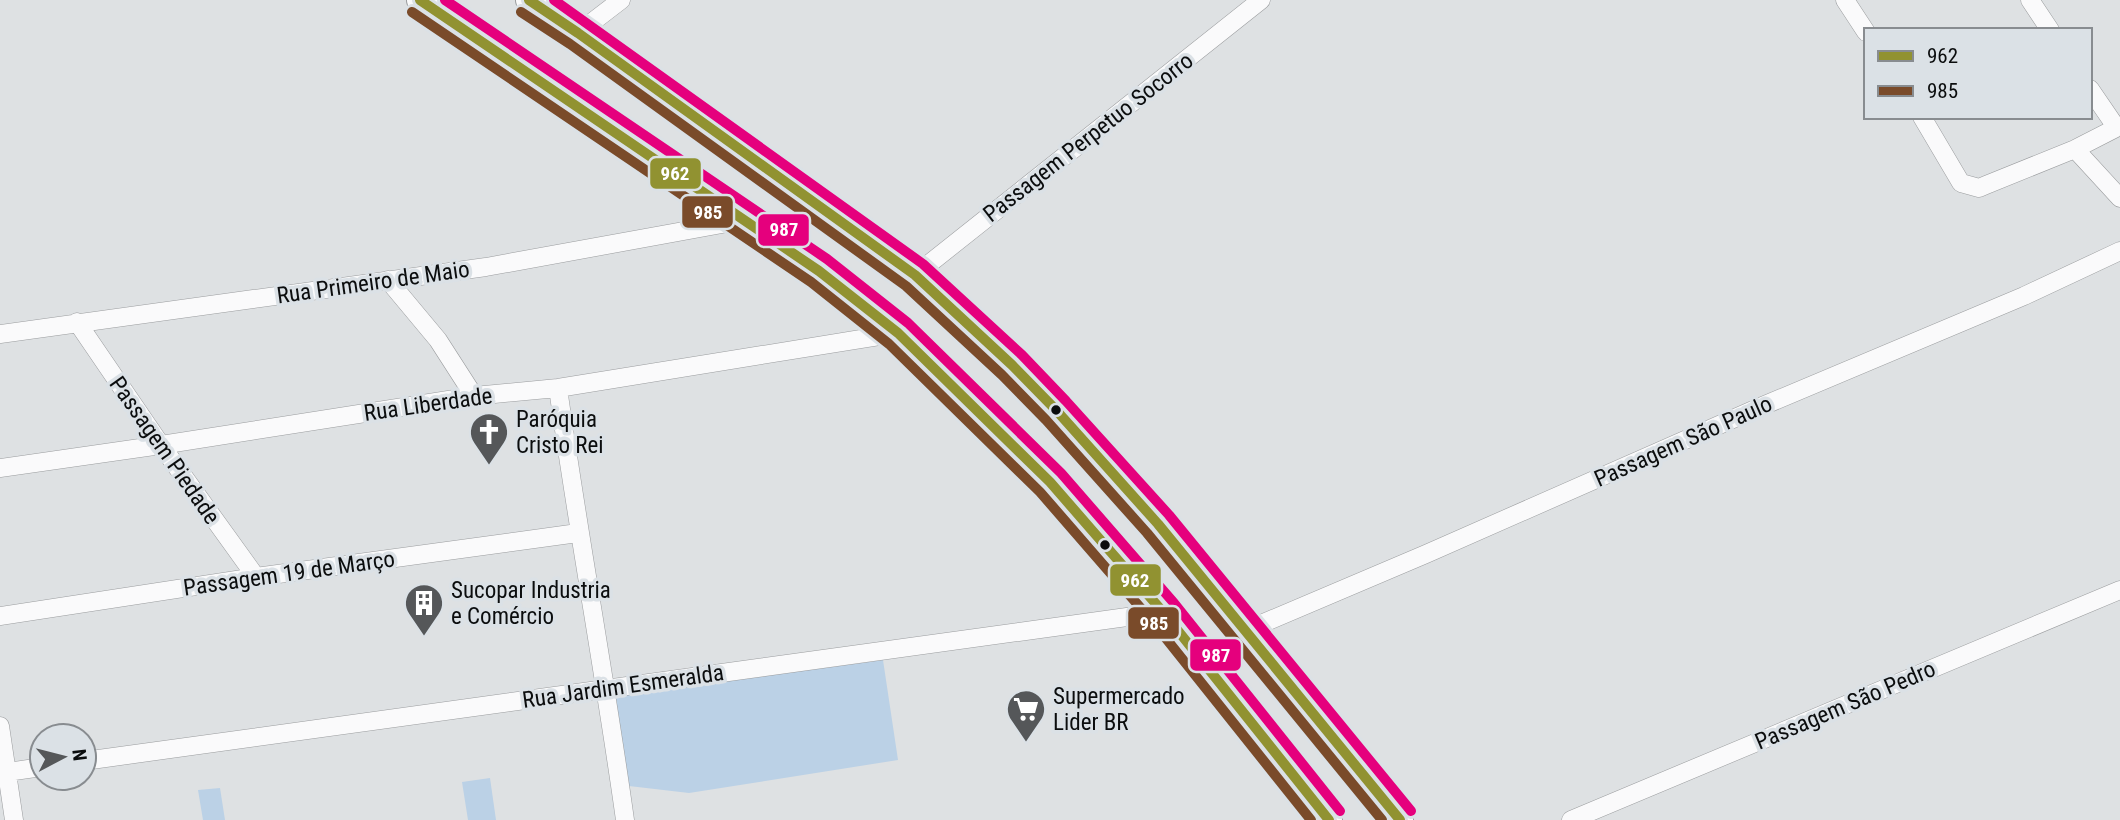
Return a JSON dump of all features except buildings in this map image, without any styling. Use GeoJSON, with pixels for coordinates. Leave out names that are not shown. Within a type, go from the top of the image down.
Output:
{"type":"FeatureCollection","features":[{"type":"Feature","properties":{"kind":"highway"},"geometry":{"type":"LineString","coordinates":[[420,0],[819,271],[898,333],[1050,482],[1163,612],[1329,820]]}},
{"type":"Feature","properties":{"kind":"highway"},"geometry":{"type":"LineString","coordinates":[[529,0],[915,275],[1012,365],[1158,524],[1400,820]]}},
{"type":"Feature","properties":{"kind":"street"},"geometry":{"type":"LineString","coordinates":[[578,33],[621,0]]}},
{"type":"Feature","properties":{"kind":"street","name":"Passagem Perpetuo Socorro"},"geometry":{"type":"LineString","coordinates":[[915,275],[1261,0]]}},
{"type":"Feature","properties":{"kind":"street"},"geometry":{"type":"LineString","coordinates":[[1846,0],[1864,29]]}},
{"type":"Feature","properties":{"kind":"street"},"geometry":{"type":"LineString","coordinates":[[2030,0],[2049,28]]}},
{"type":"Feature","properties":{"kind":"street"},"geometry":{"type":"LineString","coordinates":[[1923,119],[1961,183],[1979,188],[2075,149],[2118,126],[2092,92]]}},
{"type":"Feature","properties":{"kind":"street"},"geometry":{"type":"LineString","coordinates":[[2075,149],[2120,198]]}},
{"type":"Feature","properties":{"kind":"street","name":"Rua Primeiro de Maio"},"geometry":{"type":"LineString","coordinates":[[0,334],[486,267],[744,220]]}},
{"type":"Feature","properties":{"kind":"street","name":"Passagem São Paulo"},"geometry":{"type":"LineString","coordinates":[[1247,630],[1760,407],[2024,296],[2120,251]]}},
{"type":"Feature","properties":{"kind":"street"},"geometry":{"type":"LineString","coordinates":[[388,280],[438,340],[474,396]]}},
{"type":"Feature","properties":{"kind":"street","name":"Passagem Piedade"},"geometry":{"type":"LineString","coordinates":[[76,322],[256,577]]}},
{"type":"Feature","properties":{"kind":"street","name":"Rua Liberdade"},"geometry":{"type":"LineString","coordinates":[[0,468],[474,396],[558,388],[898,333]]}},
{"type":"Feature","properties":{"kind":"street"},"geometry":{"type":"LineString","coordinates":[[558,388],[578,533],[607,688],[625,820]]}},
{"type":"Feature","properties":{"kind":"street","name":"Passagem 19 de Março"},"geometry":{"type":"LineString","coordinates":[[0,616],[256,577],[578,533]]}},
{"type":"Feature","properties":{"kind":"street","name":"Passagem São Pedro"},"geometry":{"type":"LineString","coordinates":[[1571,820],[2120,590]]}},
{"type":"Feature","properties":{"kind":"street","name":"Rua Jardim Esmeralda"},"geometry":{"type":"LineString","coordinates":[[98,759],[1163,612]]}},
{"type":"Feature","properties":{"kind":"street"},"geometry":{"type":"LineString","coordinates":[[0,726],[4,772],[14,820]]}},
{"type":"Feature","properties":{"kind":"street"},"geometry":{"type":"LineString","coordinates":[[4,772],[28,769]]}},
{"type":"Feature","properties":{"kind":"shaded area"},"geometry":{"type":"Polygon","coordinates":[[[883,660],[898,760],[689,793],[629,786],[615,696],[883,660]]]}},
{"type":"Feature","properties":{"kind":"shaded area"},"geometry":{"type":"Polygon","coordinates":[[[490,778],[496,820],[468,820],[462,782],[490,778]]]}},
{"type":"Feature","properties":{"kind":"shaded area"},"geometry":{"type":"Polygon","coordinates":[[[220,788],[225,820],[203,820],[198,790],[220,788]]]}},
{"type":"Feature","properties":{"kind":"transit line","name":"962"},"geometry":{"type":"LineString","coordinates":[[420,0],[819,271],[898,333],[1050,482],[1163,612],[1329,820]]}},
{"type":"Feature","properties":{"kind":"transit line","name":"987"},"geometry":{"type":"LineString","coordinates":[[445,0],[827,259],[908,323],[1061,473],[1174,603],[1340,811]]}},
{"type":"Feature","properties":{"kind":"transit line","name":"962"},"geometry":{"type":"LineString","coordinates":[[529,0],[915,275],[1012,365],[1158,524],[1400,820]]}},
{"type":"Feature","properties":{"kind":"transit line","name":"987"},"geometry":{"type":"LineString","coordinates":[[554,0],[923,264],[1022,355],[1169,515],[1411,811]]}},
{"type":"Feature","properties":{"kind":"transit line","name":"985"},"geometry":{"type":"LineString","coordinates":[[412,12],[811,282],[889,344],[1040,492],[1152,621],[1311,820]]}},
{"type":"Feature","properties":{"kind":"transit line","name":"985"},"geometry":{"type":"LineString","coordinates":[[521,12],[570,44],[906,286],[1002,375],[1147,533],[1382,820]]}},
{"type":"Feature","properties":{"kind":"place","name":"Paróquia Cristo Rei"},"geometry":{"type":"Point","coordinates":[489,466]}},
{"type":"Feature","properties":{"kind":"place","name":"Sucopar Industria e Comércio"},"geometry":{"type":"Point","coordinates":[424,637]}},
{"type":"Feature","properties":{"kind":"place","name":"Supermercado Lider BR"},"geometry":{"type":"Point","coordinates":[1026,743]}}]}
